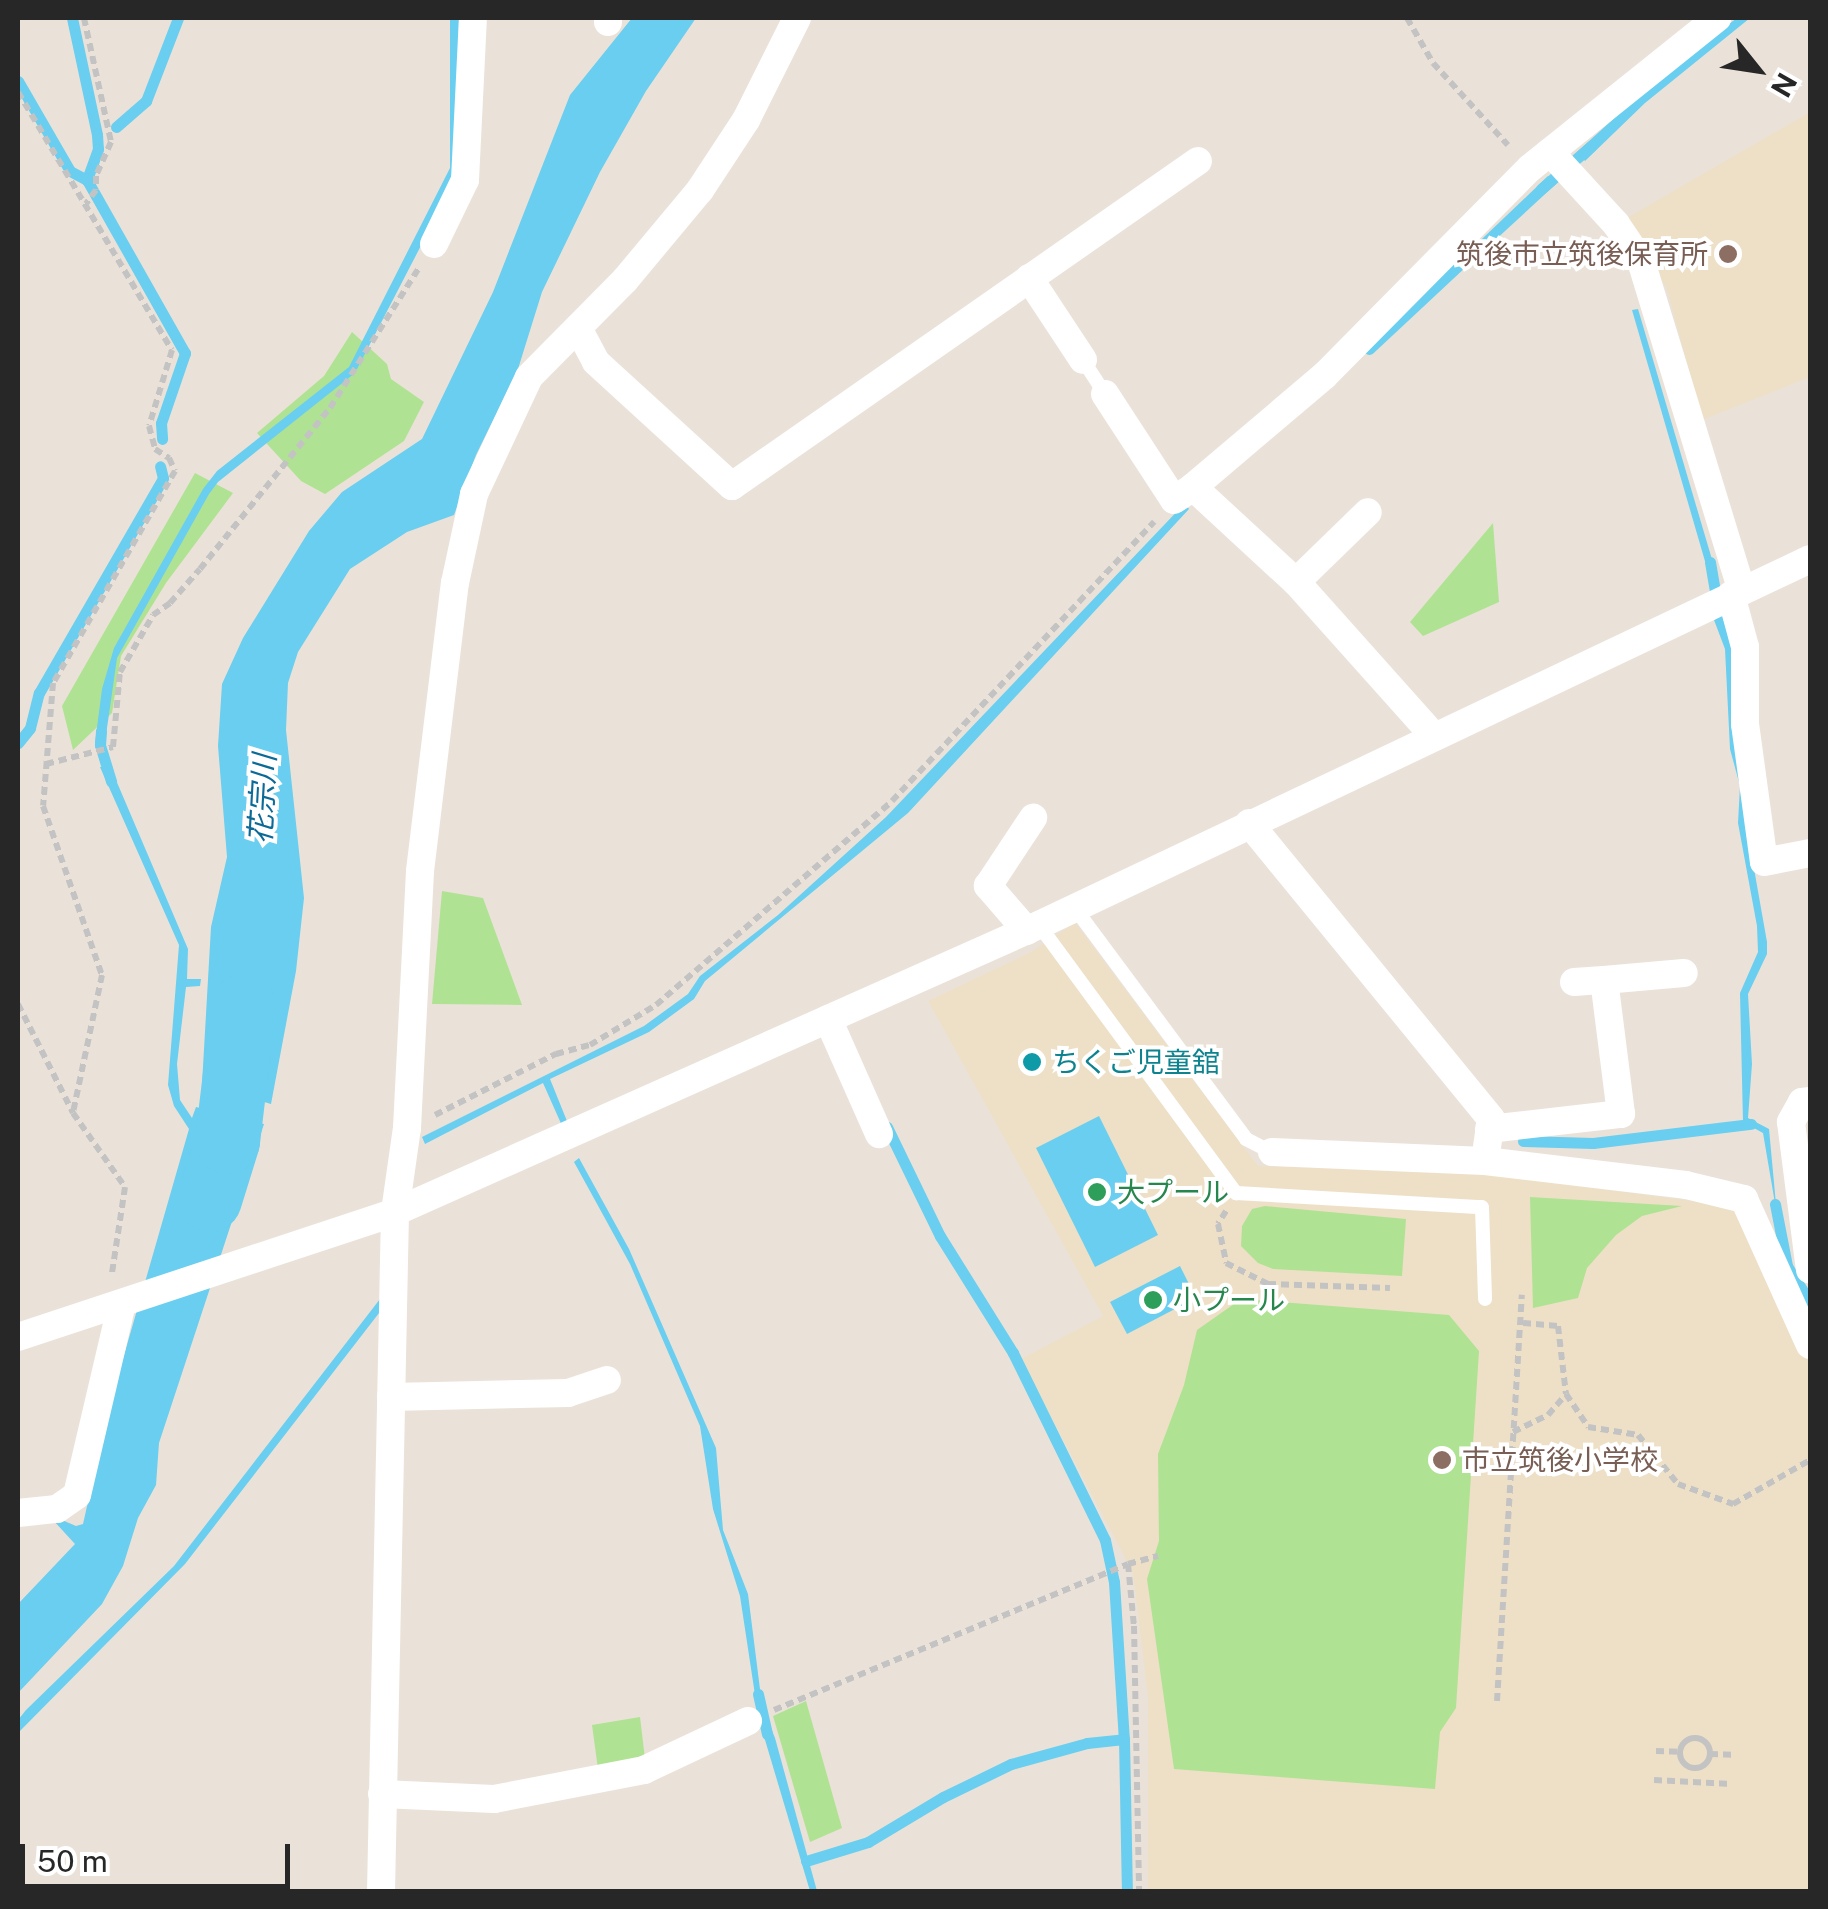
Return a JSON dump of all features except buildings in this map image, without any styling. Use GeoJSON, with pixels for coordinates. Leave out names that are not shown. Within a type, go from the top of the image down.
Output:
{"type":"FeatureCollection","features":[{"type":"Feature","properties":{"kind":"street"},"geometry":{"type":"LineString","coordinates":[[434,244],[465,180],[473,18]]}},
{"type":"Feature","properties":{"kind":"street"},"geometry":{"type":"LineString","coordinates":[[382,1892],[394,1212],[407,1128],[420,872],[455,584],[474,494],[529,377],[578,328],[700,190],[746,120],[797,18]]}},
{"type":"Feature","properties":{"kind":"street"},"geometry":{"type":"LineString","coordinates":[[1184,494],[1324,376],[1540,160],[1717,18]]}},
{"type":"Feature","properties":{"kind":"street"},"geometry":{"type":"LineString","coordinates":[[1540,160],[1616,224],[1641,262],[1736,593],[1745,647],[1745,724],[1764,862],[1810,853]]}},
{"type":"Feature","properties":{"kind":"street"},"geometry":{"type":"LineString","coordinates":[[578,328],[596,362],[732,486],[1198,162]]}},
{"type":"Feature","properties":{"kind":"street"},"geometry":{"type":"LineString","coordinates":[[1030,278],[1083,360]]}},
{"type":"Feature","properties":{"kind":"street"},"geometry":{"type":"LineString","coordinates":[[1105,394],[1184,494],[1296,582],[1433,735]]}},
{"type":"Feature","properties":{"kind":"street"},"geometry":{"type":"LineString","coordinates":[[1296,582],[1368,512]]}},
{"type":"Feature","properties":{"kind":"street"},"geometry":{"type":"LineString","coordinates":[[18,1337],[394,1212],[1032,928],[1810,559]]}},
{"type":"Feature","properties":{"kind":"street"},"geometry":{"type":"LineString","coordinates":[[1032,928],[988,886],[1033,818]]}},
{"type":"Feature","properties":{"kind":"street"},"geometry":{"type":"LineString","coordinates":[[1249,823],[1490,1119],[1485,1160]]}},
{"type":"Feature","properties":{"kind":"street"},"geometry":{"type":"LineString","coordinates":[[1574,982],[1684,973]]}},
{"type":"Feature","properties":{"kind":"street"},"geometry":{"type":"LineString","coordinates":[[1489,1129],[1621,1114],[1604,980]]}},
{"type":"Feature","properties":{"kind":"street"},"geometry":{"type":"LineString","coordinates":[[828,1019],[879,1134]]}},
{"type":"Feature","properties":{"kind":"street"},"geometry":{"type":"LineString","coordinates":[[1810,1101],[1802,1102],[1791,1122],[1810,1270]]}},
{"type":"Feature","properties":{"kind":"street"},"geometry":{"type":"LineString","coordinates":[[1272,1152],[1485,1160],[1686,1185],[1744,1200],[1810,1344]]}},
{"type":"Feature","properties":{"kind":"street"},"geometry":{"type":"LineString","coordinates":[[18,1513],[57,1509],[76,1496],[120,1304]]}},
{"type":"Feature","properties":{"kind":"street"},"geometry":{"type":"LineString","coordinates":[[391,1396],[568,1393],[607,1380]]}},
{"type":"Feature","properties":{"kind":"street"},"geometry":{"type":"LineString","coordinates":[[382,1794],[494,1799],[644,1770],[748,1721]]}},
{"type":"Feature","properties":{"kind":"lane"},"geometry":{"type":"LineString","coordinates":[[1083,360],[1105,394]]}},
{"type":"Feature","properties":{"kind":"lane"},"geometry":{"type":"LineString","coordinates":[[1074,906],[1246,1138],[1272,1152]]}},
{"type":"Feature","properties":{"kind":"lane"},"geometry":{"type":"LineString","coordinates":[[1032,928],[1236,1193],[1482,1208],[1485,1299]]}},
{"type":"Feature","properties":{"kind":"path"},"geometry":{"type":"LineString","coordinates":[[84,18],[111,142],[96,176],[96,190],[86,204]]}},
{"type":"Feature","properties":{"kind":"path"},"geometry":{"type":"LineString","coordinates":[[1407,18],[1433,63],[1540,160]]}},
{"type":"Feature","properties":{"kind":"path"},"geometry":{"type":"LineString","coordinates":[[18,92],[172,350],[149,426],[155,449],[168,458],[176,472],[53,683],[42,806],[102,976],[73,1113]]}},
{"type":"Feature","properties":{"kind":"path"},"geometry":{"type":"LineString","coordinates":[[46,764],[113,746],[120,672],[153,615],[200,569],[330,408],[434,244]]}},
{"type":"Feature","properties":{"kind":"path"},"geometry":{"type":"LineString","coordinates":[[407,1128],[556,1054],[590,1044],[656,1005],[892,801],[1184,494]]}},
{"type":"Feature","properties":{"kind":"path"},"geometry":{"type":"LineString","coordinates":[[18,1004],[73,1113],[126,1188],[120,1304]]}},
{"type":"Feature","properties":{"kind":"path"},"geometry":{"type":"LineString","coordinates":[[1236,1193],[1218,1224],[1226,1264],[1268,1284],[1390,1288]]}},
{"type":"Feature","properties":{"kind":"path"},"geometry":{"type":"LineString","coordinates":[[1497,1701],[1522,1294]]}},
{"type":"Feature","properties":{"kind":"path"},"geometry":{"type":"LineString","coordinates":[[1524,1322],[1558,1326],[1566,1394],[1588,1427],[1638,1435],[1678,1484],[1733,1504],[1810,1460]]}},
{"type":"Feature","properties":{"kind":"path"},"geometry":{"type":"LineString","coordinates":[[1514,1432],[1548,1415],[1566,1394]]}},
{"type":"Feature","properties":{"kind":"path"},"geometry":{"type":"LineString","coordinates":[[748,1721],[1128,1564],[1158,1556]]}},
{"type":"Feature","properties":{"kind":"path"},"geometry":{"type":"LineString","coordinates":[[1128,1564],[1135,1646],[1138,1892]]}},
{"type":"Feature","properties":{"kind":"path"},"geometry":{"type":"LineString","coordinates":[[1694,1738],[1708,1744],[1710,1754],[1703,1766],[1694,1769],[1682,1761],[1680,1752],[1684,1742],[1694,1738]]}},
{"type":"Feature","properties":{"kind":"path"},"geometry":{"type":"LineString","coordinates":[[1656,1750],[1680,1752]]}},
{"type":"Feature","properties":{"kind":"path"},"geometry":{"type":"LineString","coordinates":[[1710,1754],[1732,1755]]}},
{"type":"Feature","properties":{"kind":"path"},"geometry":{"type":"LineString","coordinates":[[1654,1780],[1731,1784]]}},
{"type":"Feature","properties":{"kind":"shaded area","name":"筑後市立筑後保育所"},"geometry":{"type":"Polygon","coordinates":[[[1810,112],[1810,377],[1702,420],[1667,289],[1625,219],[1810,112]]]}},
{"type":"Feature","properties":{"kind":"shaded area","name":"市立筑後小学校"},"geometry":{"type":"Polygon","coordinates":[[[1075,923],[1258,1166],[1473,1172],[1737,1207],[1810,1362],[1810,1891],[1148,1891],[1148,1697],[1133,1573],[1021,1359],[1103,1316],[928,1001],[1031,952],[1075,923]]]}},
{"type":"Feature","properties":{"kind":"green space"},"geometry":{"type":"Polygon","coordinates":[[[352,332],[387,364],[391,379],[424,402],[404,441],[325,494],[301,481],[257,433],[324,376],[352,332]]]}},
{"type":"Feature","properties":{"kind":"green space"},"geometry":{"type":"Polygon","coordinates":[[[195,473],[233,493],[166,583],[121,656],[112,713],[73,750],[62,706],[195,473]]]}},
{"type":"Feature","properties":{"kind":"green space"},"geometry":{"type":"Polygon","coordinates":[[[1493,523],[1499,602],[1423,636],[1410,622],[1493,523]]]}},
{"type":"Feature","properties":{"kind":"green space"},"geometry":{"type":"Polygon","coordinates":[[[442,891],[483,898],[522,1005],[432,1004],[442,891]]]}},
{"type":"Feature","properties":{"kind":"green space"},"geometry":{"type":"Polygon","coordinates":[[[1530,1197],[1682,1206],[1642,1216],[1616,1235],[1587,1268],[1578,1298],[1533,1308],[1530,1197]]]}},
{"type":"Feature","properties":{"kind":"green space"},"geometry":{"type":"Polygon","coordinates":[[[1265,1206],[1406,1219],[1402,1276],[1273,1269],[1258,1263],[1241,1246],[1242,1226],[1252,1209],[1265,1206]]]}},
{"type":"Feature","properties":{"kind":"green space"},"geometry":{"type":"Polygon","coordinates":[[[1241,1299],[1449,1315],[1479,1351],[1456,1708],[1440,1732],[1435,1789],[1174,1769],[1147,1579],[1159,1541],[1158,1454],[1184,1385],[1197,1330],[1241,1299]]]}},
{"type":"Feature","properties":{"kind":"green space"},"geometry":{"type":"Polygon","coordinates":[[[806,1701],[842,1828],[810,1842],[773,1716],[806,1701]]]}},
{"type":"Feature","properties":{"kind":"green space"},"geometry":{"type":"Polygon","coordinates":[[[640,1717],[645,1759],[598,1769],[592,1725],[640,1717]]]}},
{"type":"Feature","properties":{"kind":"water"},"geometry":{"type":"Polygon","coordinates":[[[450,18],[459,18],[456,172],[441,207],[355,373],[218,482],[209,494],[117,658],[105,742],[95,743],[102,689],[114,648],[203,489],[217,471],[349,367],[450,168],[450,18]]]}},
{"type":"Feature","properties":{"kind":"water"},"geometry":{"type":"Polygon","coordinates":[[[632,18],[696,18],[646,91],[600,172],[542,292],[518,369],[476,455],[454,515],[407,532],[350,569],[298,652],[288,683],[286,730],[304,898],[296,971],[271,1104],[202,1084],[211,927],[227,857],[218,746],[222,684],[243,638],[309,531],[342,492],[422,439],[493,292],[570,95],[632,18]]]}},
{"type":"Feature","properties":{"kind":"water"},"geometry":{"type":"Polygon","coordinates":[[[1737,18],[1750,18],[1645,103],[1585,161],[1577,152],[1664,73],[1737,18]]]}},
{"type":"Feature","properties":{"kind":"water"},"geometry":{"type":"Polygon","coordinates":[[[1548,176],[1556,184],[1467,266],[1462,258],[1548,176]]]}},
{"type":"Feature","properties":{"kind":"water"},"geometry":{"type":"Polygon","coordinates":[[[1638,309],[1716,573],[1709,575],[1632,310],[1638,309]]]}},
{"type":"Feature","properties":{"kind":"water"},"geometry":{"type":"Polygon","coordinates":[[[1185,503],[1189,509],[908,813],[705,981],[694,999],[649,1032],[550,1079],[569,1126],[563,1128],[543,1083],[425,1144],[422,1137],[644,1026],[688,994],[700,976],[778,915],[886,817],[1185,503]]]}},
{"type":"Feature","properties":{"kind":"water"},"geometry":{"type":"Polygon","coordinates":[[[1722,615],[1733,649],[1750,846],[1767,942],[1767,954],[1748,994],[1752,1064],[1748,1118],[1769,1129],[1777,1215],[1763,1133],[1743,1122],[1740,993],[1758,952],[1757,926],[1738,823],[1740,786],[1730,749],[1725,649],[1714,620],[1722,615]]]}},
{"type":"Feature","properties":{"kind":"water"},"geometry":{"type":"Polygon","coordinates":[[[110,766],[188,949],[187,979],[201,979],[200,986],[186,987],[177,1064],[180,1100],[192,1118],[196,1107],[264,1124],[159,1443],[156,1485],[138,1518],[123,1566],[102,1604],[18,1693],[18,1604],[75,1544],[53,1520],[55,1517],[76,1526],[83,1524],[110,1404],[189,1129],[174,1106],[168,1085],[179,945],[100,767],[110,766]]]}},
{"type":"Feature","properties":{"kind":"water","name":"大プール"},"geometry":{"type":"Polygon","coordinates":[[[1099,1116],[1158,1235],[1095,1267],[1036,1148],[1099,1116]]]}},
{"type":"Feature","properties":{"kind":"water"},"geometry":{"type":"Polygon","coordinates":[[[579,1158],[629,1249],[716,1448],[723,1530],[748,1594],[762,1705],[757,1708],[740,1596],[713,1509],[700,1426],[630,1264],[574,1162],[579,1158]]]}},
{"type":"Feature","properties":{"kind":"water","name":"小プール"},"geometry":{"type":"Polygon","coordinates":[[[1180,1266],[1196,1298],[1127,1334],[1110,1302],[1180,1266]]]}},
{"type":"Feature","properties":{"kind":"water"},"geometry":{"type":"Polygon","coordinates":[[[380,1299],[386,1304],[185,1564],[18,1733],[18,1720],[26,1710],[174,1566],[380,1299]]]}},
{"type":"Feature","properties":{"kind":"water"},"geometry":{"type":"Polygon","coordinates":[[[760,1723],[769,1723],[775,1738],[817,1891],[810,1891],[760,1723]]]}},
{"type":"Feature","properties":{"kind":"waterway"},"geometry":{"type":"LineString","coordinates":[[72,18],[97,135],[98,149],[87,180],[185,353],[161,423],[162,439]]}},
{"type":"Feature","properties":{"kind":"waterway"},"geometry":{"type":"LineString","coordinates":[[116,127],[146,101],[178,18]]}},
{"type":"Feature","properties":{"kind":"waterway"},"geometry":{"type":"LineString","coordinates":[[18,81],[70,171],[87,180]]}},
{"type":"Feature","properties":{"kind":"waterway"},"geometry":{"type":"LineString","coordinates":[[1541,189],[1591,146]]}},
{"type":"Feature","properties":{"kind":"waterway"},"geometry":{"type":"LineString","coordinates":[[1369,349],[1472,253]]}},
{"type":"Feature","properties":{"kind":"waterway"},"geometry":{"type":"LineString","coordinates":[[18,743],[30,728],[39,693],[163,478],[160,466]]}},
{"type":"Feature","properties":{"kind":"waterway"},"geometry":{"type":"LineString","coordinates":[[1710,562],[1717,603]]}},
{"type":"Feature","properties":{"kind":"waterway"},"geometry":{"type":"LineString","coordinates":[[101,731],[100,745],[111,781]]}},
{"type":"Feature","properties":{"kind":"waterway","name":"花宗川"},"geometry":{"type":"LineString","coordinates":[[209,1199],[227,1141],[243,1006]]}},
{"type":"Feature","properties":{"kind":"waterway"},"geometry":{"type":"LineString","coordinates":[[1523,1141],[1593,1143],[1751,1124]]}},
{"type":"Feature","properties":{"kind":"waterway"},"geometry":{"type":"LineString","coordinates":[[887,1127],[940,1236],[1013,1353],[1105,1540],[1114,1582],[1124,1739],[1127,1892]]}},
{"type":"Feature","properties":{"kind":"waterway"},"geometry":{"type":"LineString","coordinates":[[1775,1204],[1787,1266],[1810,1302]]}},
{"type":"Feature","properties":{"kind":"waterway"},"geometry":{"type":"LineString","coordinates":[[758,1694],[767,1734]]}},
{"type":"Feature","properties":{"kind":"waterway"},"geometry":{"type":"LineString","coordinates":[[806,1861],[868,1842],[943,1797],[1011,1764],[1087,1743],[1124,1739]]}},
{"type":"Feature","properties":{"kind":"place","name":"筑後市立筑後保育所"},"geometry":{"type":"Point","coordinates":[1728,254]}},
{"type":"Feature","properties":{"kind":"place","name":"ちくご児童舘"},"geometry":{"type":"Point","coordinates":[1032,1062]}},
{"type":"Feature","properties":{"kind":"place","name":"大プール"},"geometry":{"type":"Point","coordinates":[1097,1192]}},
{"type":"Feature","properties":{"kind":"place","name":"小プール"},"geometry":{"type":"Point","coordinates":[1153,1300]}},
{"type":"Feature","properties":{"kind":"place","name":"市立筑後小学校"},"geometry":{"type":"Point","coordinates":[1442,1460]}}]}
